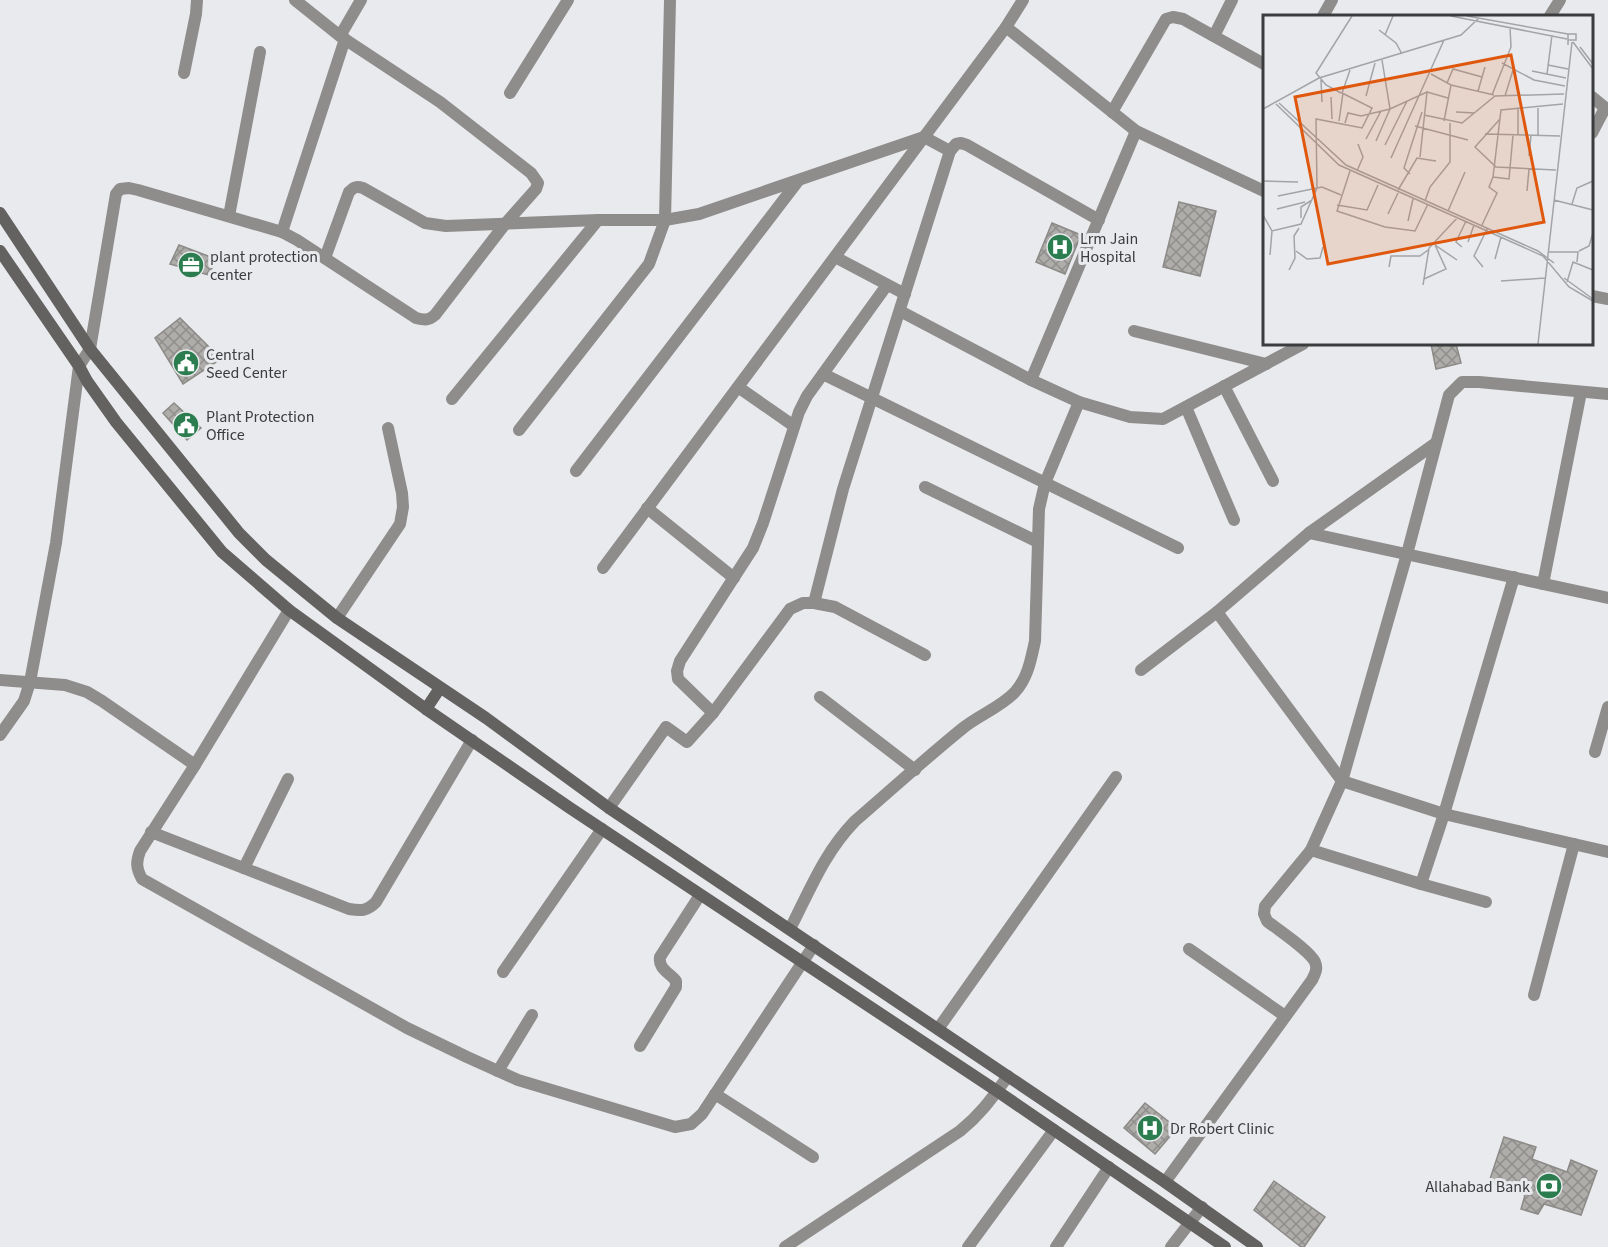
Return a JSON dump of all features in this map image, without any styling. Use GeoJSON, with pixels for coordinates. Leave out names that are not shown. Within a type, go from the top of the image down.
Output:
{"type":"FeatureCollection","features":[{"type":"Feature","properties":{"kind":"street"},"geometry":{"type":"LineString","coordinates":[[184,73],[197,0]]}},
{"type":"Feature","properties":{"kind":"street"},"geometry":{"type":"LineString","coordinates":[[0,735],[24,701],[30,682],[56,543],[79,366],[90,349],[116,194],[120,189],[138,190],[282,232],[416,318],[430,320],[505,224],[536,189],[538,183],[536,178],[440,102],[343,38],[295,0]]}},
{"type":"Feature","properties":{"kind":"street"},"geometry":{"type":"LineString","coordinates":[[282,232],[343,38],[361,0]]}},
{"type":"Feature","properties":{"kind":"street"},"geometry":{"type":"LineString","coordinates":[[510,93],[568,0]]}},
{"type":"Feature","properties":{"kind":"street"},"geometry":{"type":"LineString","coordinates":[[519,430],[649,264],[665,220],[670,0]]}},
{"type":"Feature","properties":{"kind":"street"},"geometry":{"type":"LineString","coordinates":[[603,568],[1006,27],[1023,0]]}},
{"type":"Feature","properties":{"kind":"street"},"geometry":{"type":"LineString","coordinates":[[1214,36],[1232,0]]}},
{"type":"Feature","properties":{"kind":"street"},"geometry":{"type":"LineString","coordinates":[[1324,15],[1332,0]]}},
{"type":"Feature","properties":{"kind":"street"},"geometry":{"type":"LineString","coordinates":[[1551,15],[1560,0]]}},
{"type":"Feature","properties":{"kind":"street"},"geometry":{"type":"LineString","coordinates":[[1112,112],[1166,19],[1173,17],[1183,19],[1263,62]]}},
{"type":"Feature","properties":{"kind":"street"},"geometry":{"type":"LineString","coordinates":[[1006,27],[1136,131],[1263,190]]}},
{"type":"Feature","properties":{"kind":"street"},"geometry":{"type":"LineString","coordinates":[[229,216],[260,52]]}},
{"type":"Feature","properties":{"kind":"street"},"geometry":{"type":"LineString","coordinates":[[1593,98],[1606,109],[1593,130]]}},
{"type":"Feature","properties":{"kind":"street"},"geometry":{"type":"LineString","coordinates":[[1031,380],[1136,131]]}},
{"type":"Feature","properties":{"kind":"street"},"geometry":{"type":"LineString","coordinates":[[325,258],[349,192],[357,186],[426,223],[446,226],[598,220],[665,220],[699,214],[924,137],[950,151]]}},
{"type":"Feature","properties":{"kind":"street"},"geometry":{"type":"LineString","coordinates":[[814,603],[843,489],[950,151],[956,144],[967,145],[1099,220]]}},
{"type":"Feature","properties":{"kind":"street"},"geometry":{"type":"LineString","coordinates":[[576,471],[798,180]]}},
{"type":"Feature","properties":{"kind":"street"},"geometry":{"type":"LineString","coordinates":[[0,213],[90,349],[240,533],[267,560],[337,618],[486,718],[609,808],[1165,1182],[1257,1247]]}},
{"type":"Feature","properties":{"kind":"street"},"geometry":{"type":"LineString","coordinates":[[452,399],[598,220]]}},
{"type":"Feature","properties":{"kind":"street"},"geometry":{"type":"LineString","coordinates":[[0,251],[116,422],[222,552],[290,610],[426,709],[570,808],[997,1091],[1225,1247]]}},
{"type":"Feature","properties":{"kind":"street"},"geometry":{"type":"LineString","coordinates":[[835,257],[905,294]]}},
{"type":"Feature","properties":{"kind":"street"},"geometry":{"type":"LineString","coordinates":[[713,712],[678,679],[677,671],[680,661],[753,548],[794,426],[807,396],[888,285]]}},
{"type":"Feature","properties":{"kind":"street"},"geometry":{"type":"LineString","coordinates":[[1593,296],[1608,299]]}},
{"type":"Feature","properties":{"kind":"street"},"geometry":{"type":"LineString","coordinates":[[900,311],[1031,380],[1078,402],[1130,417],[1163,419],[1301,345]]}},
{"type":"Feature","properties":{"kind":"street"},"geometry":{"type":"LineString","coordinates":[[1134,331],[1266,364]]}},
{"type":"Feature","properties":{"kind":"street"},"geometry":{"type":"LineString","coordinates":[[822,374],[1178,548]]}},
{"type":"Feature","properties":{"kind":"street"},"geometry":{"type":"LineString","coordinates":[[1165,1182],[1317,970],[1309,954],[1267,921],[1264,914],[1265,906],[1311,850],[1342,781],[1407,554],[1449,395],[1462,382],[1608,394]]}},
{"type":"Feature","properties":{"kind":"street"},"geometry":{"type":"LineString","coordinates":[[1224,386],[1273,481]]}},
{"type":"Feature","properties":{"kind":"street"},"geometry":{"type":"LineString","coordinates":[[738,387],[794,426]]}},
{"type":"Feature","properties":{"kind":"street"},"geometry":{"type":"LineString","coordinates":[[1543,584],[1581,392]]}},
{"type":"Feature","properties":{"kind":"street"},"geometry":{"type":"LineString","coordinates":[[790,929],[827,855],[855,821],[962,729],[1016,691],[1024,680],[1031,662],[1035,641],[1039,508],[1045,483],[1078,402]]}},
{"type":"Feature","properties":{"kind":"street"},"geometry":{"type":"LineString","coordinates":[[1186,407],[1234,520]]}},
{"type":"Feature","properties":{"kind":"street"},"geometry":{"type":"LineString","coordinates":[[337,618],[400,524],[403,507],[402,493],[388,428]]}},
{"type":"Feature","properties":{"kind":"street"},"geometry":{"type":"LineString","coordinates":[[1141,670],[1217,612],[1309,533],[1436,443]]}},
{"type":"Feature","properties":{"kind":"street"},"geometry":{"type":"LineString","coordinates":[[925,487],[1038,542]]}},
{"type":"Feature","properties":{"kind":"street"},"geometry":{"type":"LineString","coordinates":[[647,508],[734,578]]}},
{"type":"Feature","properties":{"kind":"street"},"geometry":{"type":"LineString","coordinates":[[1309,533],[1608,598]]}},
{"type":"Feature","properties":{"kind":"street"},"geometry":{"type":"LineString","coordinates":[[1421,884],[1514,577]]}},
{"type":"Feature","properties":{"kind":"street"},"geometry":{"type":"LineString","coordinates":[[609,808],[666,726],[687,742],[713,712],[790,609],[803,603],[835,607],[925,655]]}},
{"type":"Feature","properties":{"kind":"street"},"geometry":{"type":"LineString","coordinates":[[290,610],[140,851],[136,861],[137,870],[142,879],[407,1028],[498,1071],[518,1080],[675,1127],[691,1124],[702,1114],[814,945]]}},
{"type":"Feature","properties":{"kind":"street"},"geometry":{"type":"LineString","coordinates":[[1217,612],[1342,781],[1444,814],[1608,852]]}},
{"type":"Feature","properties":{"kind":"street"},"geometry":{"type":"LineString","coordinates":[[0,680],[65,685],[87,692],[195,765]]}},
{"type":"Feature","properties":{"kind":"street"},"geometry":{"type":"LineString","coordinates":[[426,709],[440,688]]}},
{"type":"Feature","properties":{"kind":"street"},"geometry":{"type":"LineString","coordinates":[[820,697],[915,770]]}},
{"type":"Feature","properties":{"kind":"street"},"geometry":{"type":"LineString","coordinates":[[1595,752],[1608,707]]}},
{"type":"Feature","properties":{"kind":"street"},"geometry":{"type":"LineString","coordinates":[[151,832],[349,909],[361,911],[369,909],[376,902],[472,740]]}},
{"type":"Feature","properties":{"kind":"street"},"geometry":{"type":"LineString","coordinates":[[938,1029],[1116,777]]}},
{"type":"Feature","properties":{"kind":"street"},"geometry":{"type":"LineString","coordinates":[[244,868],[288,779]]}},
{"type":"Feature","properties":{"kind":"street"},"geometry":{"type":"LineString","coordinates":[[570,808],[584,789]]}},
{"type":"Feature","properties":{"kind":"street"},"geometry":{"type":"LineString","coordinates":[[503,972],[602,829]]}},
{"type":"Feature","properties":{"kind":"street"},"geometry":{"type":"LineString","coordinates":[[1534,995],[1574,844]]}},
{"type":"Feature","properties":{"kind":"street"},"geometry":{"type":"LineString","coordinates":[[1311,850],[1486,902]]}},
{"type":"Feature","properties":{"kind":"street"},"geometry":{"type":"LineString","coordinates":[[640,1046],[676,987],[676,981],[659,963],[662,953],[700,895]]}},
{"type":"Feature","properties":{"kind":"street"},"geometry":{"type":"LineString","coordinates":[[1189,949],[1285,1016]]}},
{"type":"Feature","properties":{"kind":"street"},"geometry":{"type":"LineString","coordinates":[[498,1071],[532,1015]]}},
{"type":"Feature","properties":{"kind":"street"},"geometry":{"type":"LineString","coordinates":[[786,1247],[960,1131],[975,1119],[1008,1076]]}},
{"type":"Feature","properties":{"kind":"street"},"geometry":{"type":"LineString","coordinates":[[715,1095],[813,1157]]}},
{"type":"Feature","properties":{"kind":"street"},"geometry":{"type":"LineString","coordinates":[[968,1247],[1054,1130]]}},
{"type":"Feature","properties":{"kind":"street"},"geometry":{"type":"LineString","coordinates":[[1056,1247],[1109,1167]]}},
{"type":"Feature","properties":{"kind":"street"},"geometry":{"type":"LineString","coordinates":[[1170,1247],[1202,1208]]}},
{"type":"Feature","properties":{"kind":"building"},"geometry":{"type":"Polygon","coordinates":[[[1179,202],[1216,211],[1200,276],[1163,267],[1179,202]]]}},
{"type":"Feature","properties":{"kind":"building"},"geometry":{"type":"Polygon","coordinates":[[[1052,223],[1081,235],[1065,274],[1036,262],[1052,223]]]}},
{"type":"Feature","properties":{"kind":"building"},"geometry":{"type":"Polygon","coordinates":[[[179,245],[216,259],[209,275],[170,264],[179,245]]]}},
{"type":"Feature","properties":{"kind":"building"},"geometry":{"type":"Polygon","coordinates":[[[180,318],[221,359],[183,384],[155,338],[180,318]]]}},
{"type":"Feature","properties":{"kind":"building"},"geometry":{"type":"Polygon","coordinates":[[[1431,345],[1456,345],[1461,363],[1436,369],[1431,345]]]}},
{"type":"Feature","properties":{"kind":"building"},"geometry":{"type":"Polygon","coordinates":[[[174,403],[201,428],[187,440],[163,413],[174,403]]]}},
{"type":"Feature","properties":{"kind":"building"},"geometry":{"type":"Polygon","coordinates":[[[1145,1103],[1177,1128],[1155,1154],[1124,1128],[1145,1103]]]}},
{"type":"Feature","properties":{"kind":"building"},"geometry":{"type":"Polygon","coordinates":[[[1504,1137],[1536,1147],[1532,1159],[1567,1172],[1571,1160],[1597,1171],[1581,1215],[1544,1204],[1538,1214],[1521,1209],[1525,1195],[1489,1182],[1504,1137]]]}},
{"type":"Feature","properties":{"kind":"building"},"geometry":{"type":"Polygon","coordinates":[[[1274,1181],[1325,1217],[1304,1247],[1254,1210],[1274,1181]]]}},
{"type":"Feature","properties":{"kind":"place","name":"Lrm Jain Hospital"},"geometry":{"type":"Point","coordinates":[1060,247]}},
{"type":"Feature","properties":{"kind":"place","name":"plant protection center"},"geometry":{"type":"Point","coordinates":[191,265]}},
{"type":"Feature","properties":{"kind":"place","name":"Central Seed Center"},"geometry":{"type":"Point","coordinates":[186,363]}},
{"type":"Feature","properties":{"kind":"place","name":"Plant Protection Office"},"geometry":{"type":"Point","coordinates":[186,425]}},
{"type":"Feature","properties":{"kind":"place","name":"Dr Robert Clinic"},"geometry":{"type":"Point","coordinates":[1150,1128]}},
{"type":"Feature","properties":{"kind":"place","name":"Allahabad Bank"},"geometry":{"type":"Point","coordinates":[1549,1186]}}]}
